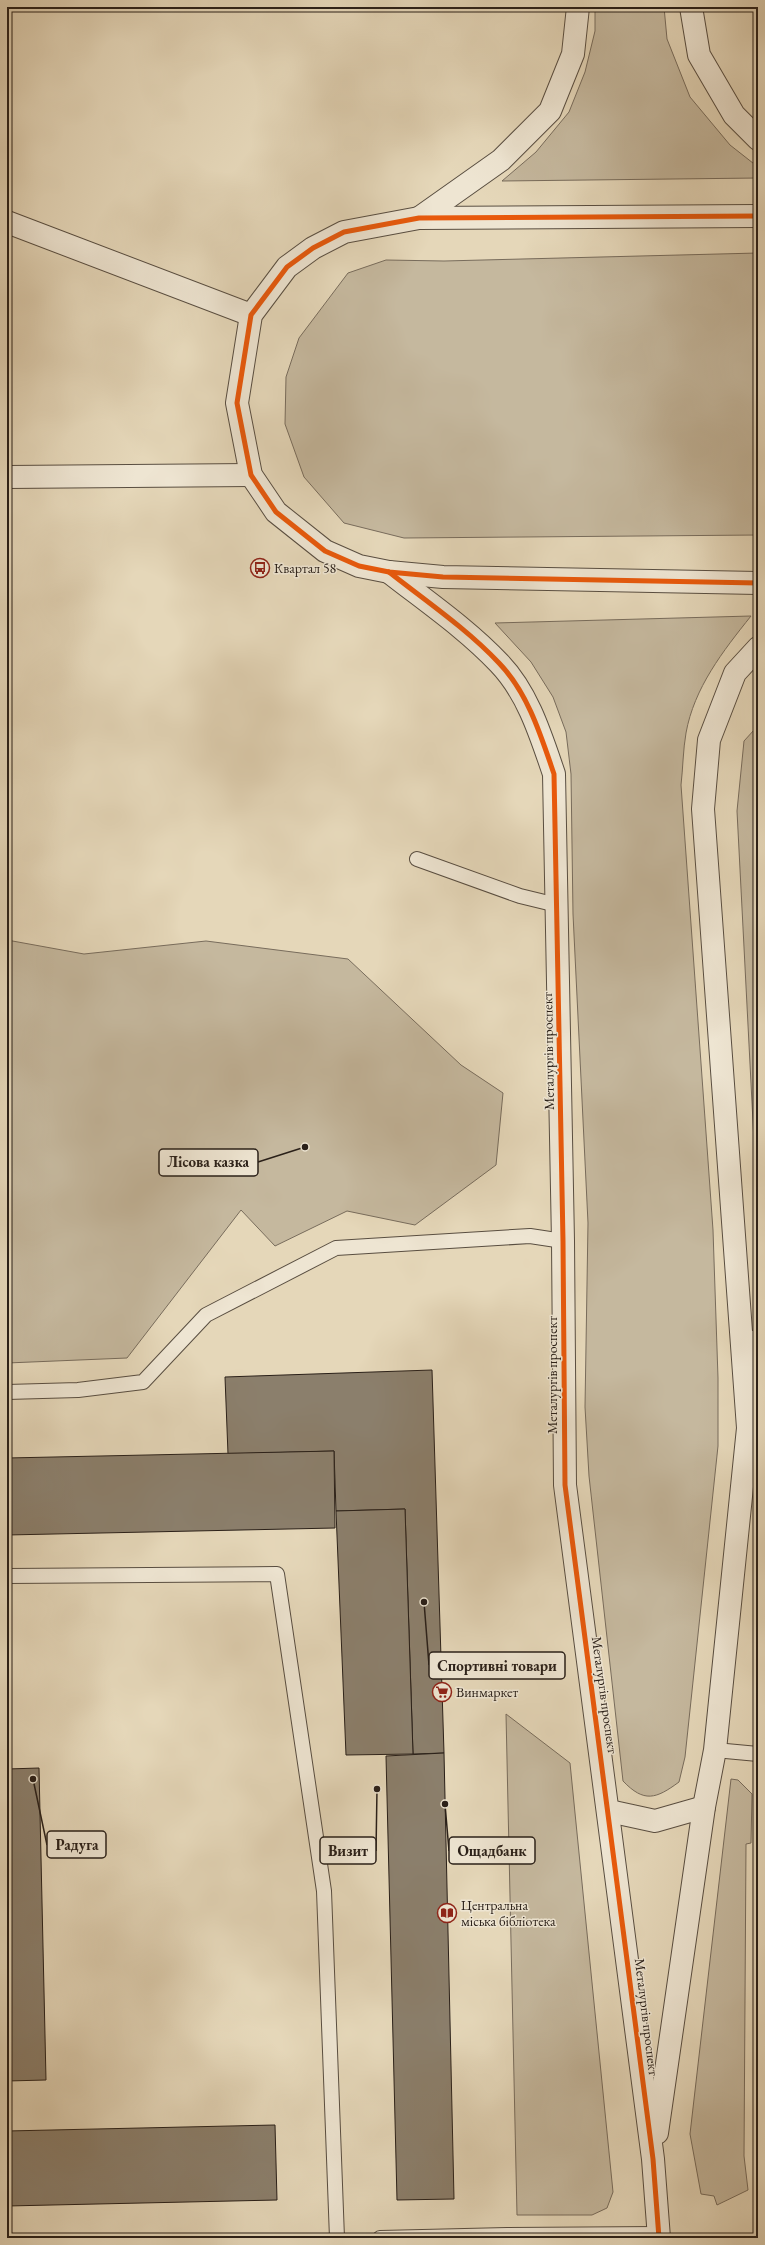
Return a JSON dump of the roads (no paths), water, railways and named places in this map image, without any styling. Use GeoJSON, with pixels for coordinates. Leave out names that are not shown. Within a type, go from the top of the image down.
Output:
{"type":"FeatureCollection","features":[{"type":"Feature","properties":{"kind":"street"},"geometry":{"type":"LineString","coordinates":[[419,218],[501,160],[550,111],[573,54],[578,7]]}},
{"type":"Feature","properties":{"kind":"street"},"geometry":{"type":"LineString","coordinates":[[691,7],[699,56],[734,116],[758,139]]}},
{"type":"Feature","properties":{"kind":"street"},"geometry":{"type":"LineString","coordinates":[[758,216],[419,218],[344,232],[313,248],[287,267],[251,315],[237,403],[251,475],[276,512],[325,552],[359,566],[389,572],[443,577],[758,583]]}},
{"type":"Feature","properties":{"kind":"street"},"geometry":{"type":"LineString","coordinates":[[7,222],[251,315]]}},
{"type":"Feature","properties":{"kind":"street"},"geometry":{"type":"LineString","coordinates":[[7,477],[251,475]]}},
{"type":"Feature","properties":{"kind":"street","name":"Металургів проспект"},"geometry":{"type":"LineString","coordinates":[[389,572],[454,623],[500,663],[527,705],[537,726],[554,774],[563,1242],[565,1485],[609,1811],[653,2159],[659,2236]]}},
{"type":"Feature","properties":{"kind":"street","name":"Металургів проспект"},"geometry":{"type":"LineString","coordinates":[[653,2159],[704,1807],[715,1750],[748,1428],[750,1337],[703,809],[709,740],[735,673],[758,648]]}},
{"type":"Feature","properties":{"kind":"street"},"geometry":{"type":"LineString","coordinates":[[609,1811],[655,1821],[704,1807]]}},
{"type":"Feature","properties":{"kind":"lane"},"geometry":{"type":"LineString","coordinates":[[417,859],[520,896],[557,905]]}},
{"type":"Feature","properties":{"kind":"lane"},"geometry":{"type":"LineString","coordinates":[[7,1392],[78,1390],[143,1382],[206,1315],[336,1248],[530,1236],[563,1242]]}},
{"type":"Feature","properties":{"kind":"lane"},"geometry":{"type":"LineString","coordinates":[[7,1576],[277,1574],[324,1891],[336,2238]]}},
{"type":"Feature","properties":{"kind":"lane"},"geometry":{"type":"LineString","coordinates":[[715,1750],[758,1754]]}},
{"type":"Feature","properties":{"kind":"lane"},"geometry":{"type":"LineString","coordinates":[[380,2238],[507,2235],[659,2236]]}},
{"type":"Feature","properties":{"kind":"place","name":"Квартал 58"},"geometry":{"type":"Point","coordinates":[260,568]}},
{"type":"Feature","properties":{"kind":"place","name":"Лісова казка"},"geometry":{"type":"Point","coordinates":[305,1147]}},
{"type":"Feature","properties":{"kind":"place","name":"Спортивні товари"},"geometry":{"type":"Point","coordinates":[424,1602]}},
{"type":"Feature","properties":{"kind":"place","name":"Винмаркет"},"geometry":{"type":"Point","coordinates":[442,1692]}},
{"type":"Feature","properties":{"kind":"place","name":"Радуга"},"geometry":{"type":"Point","coordinates":[33,1779]}},
{"type":"Feature","properties":{"kind":"place","name":"Визит"},"geometry":{"type":"Point","coordinates":[377,1789]}},
{"type":"Feature","properties":{"kind":"place","name":"Ощадбанк"},"geometry":{"type":"Point","coordinates":[445,1804]}},
{"type":"Feature","properties":{"kind":"place","name":"Центральна міська бібліотека"},"geometry":{"type":"Point","coordinates":[447,1913]}}]}
